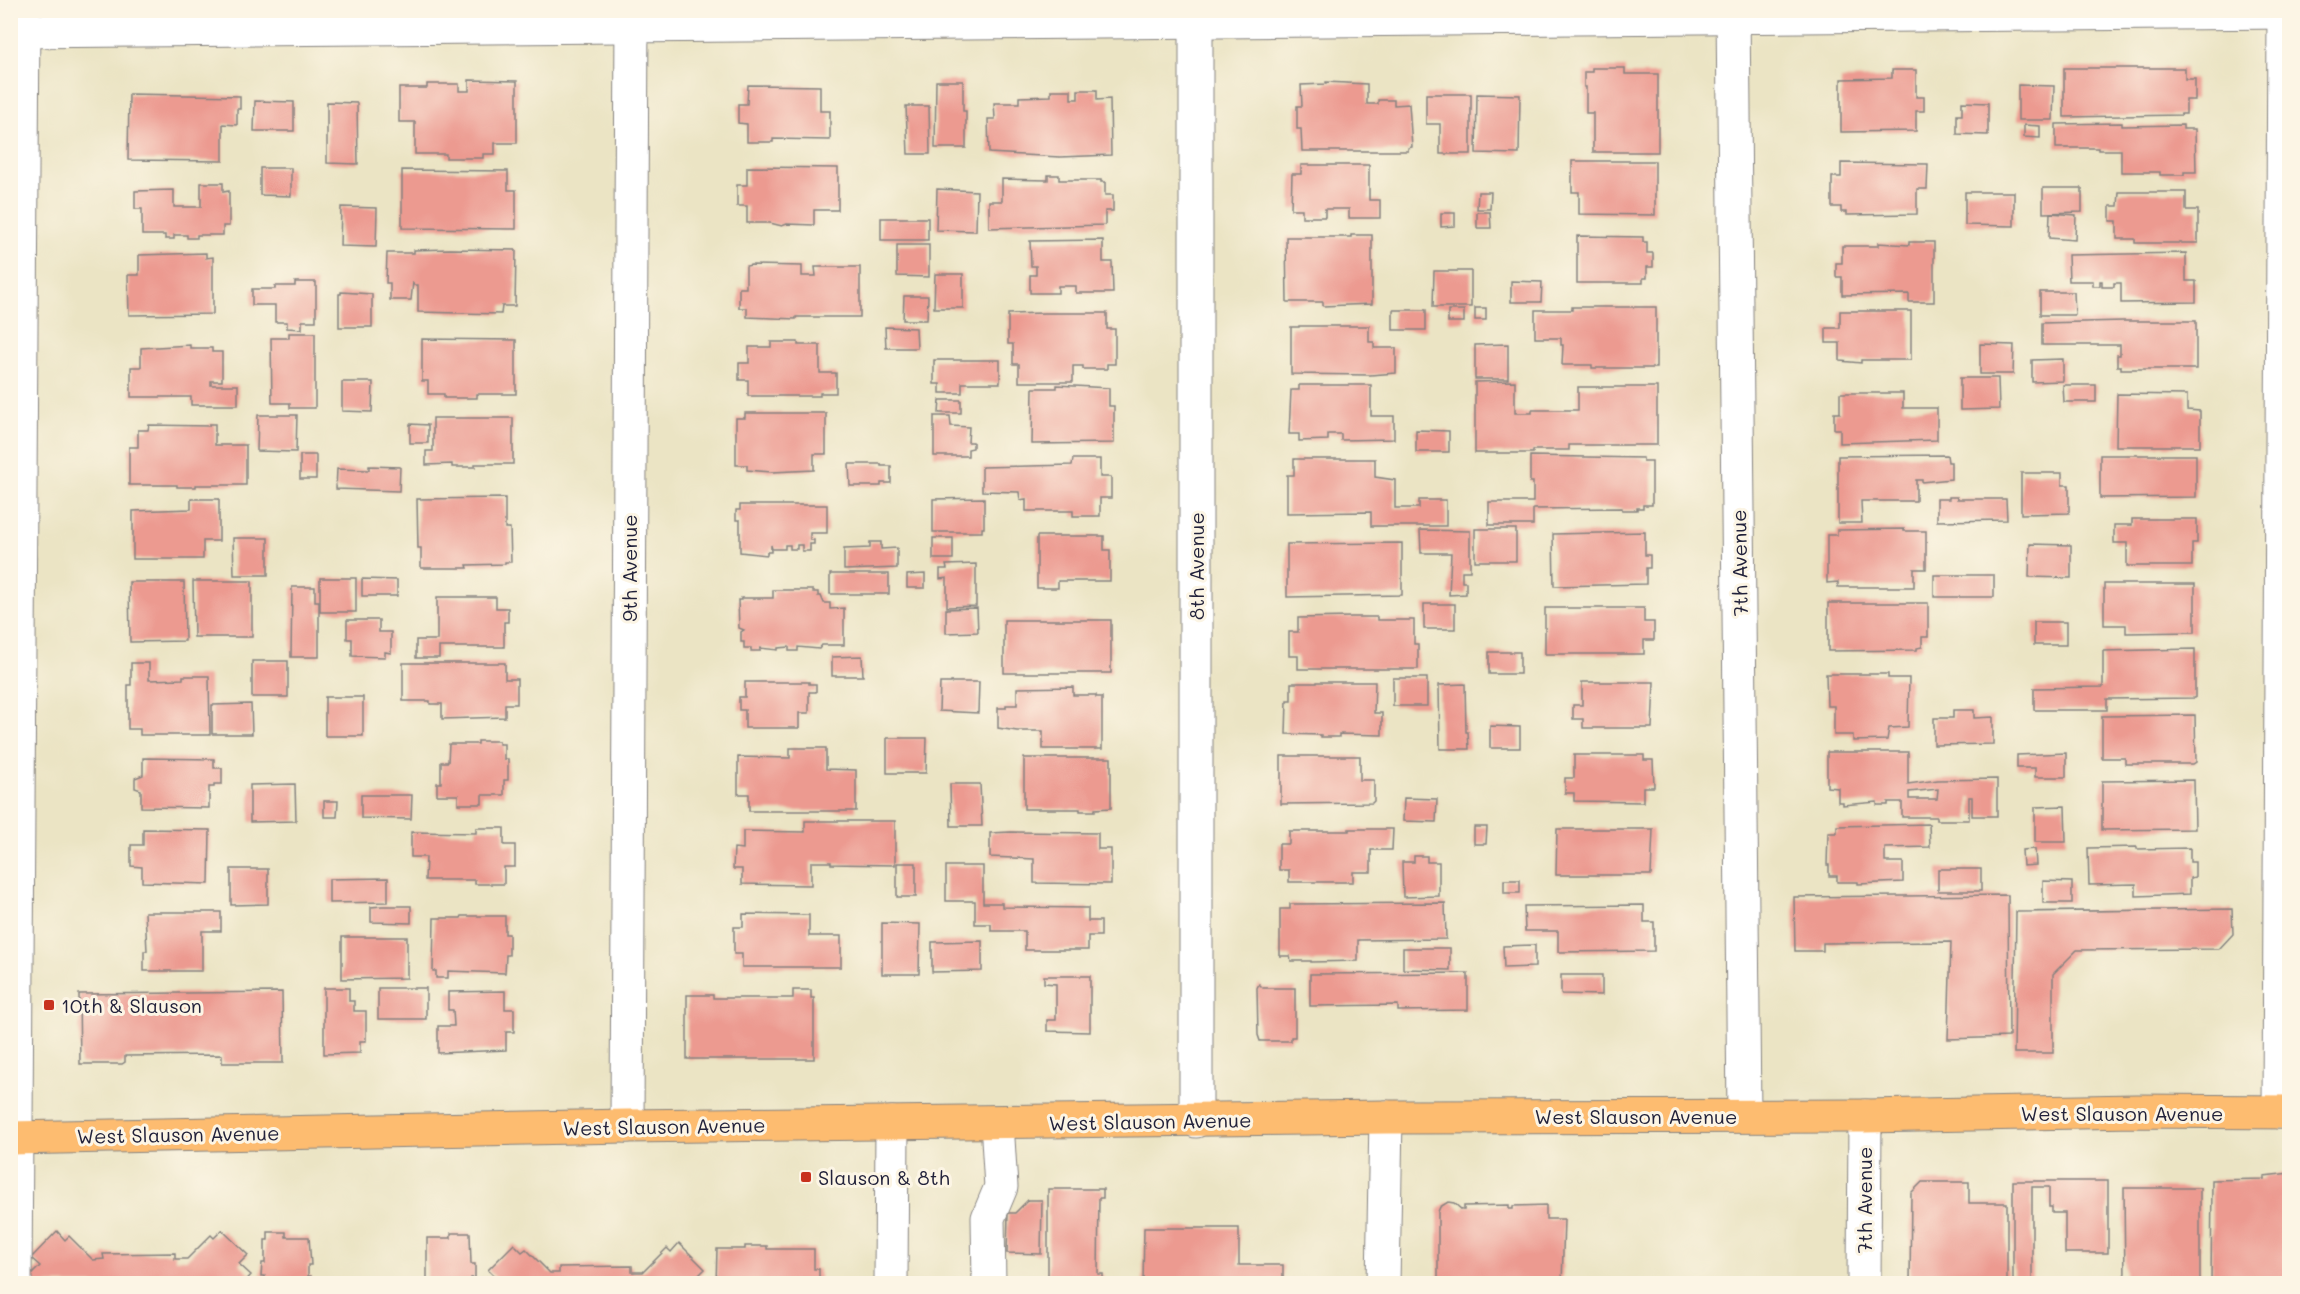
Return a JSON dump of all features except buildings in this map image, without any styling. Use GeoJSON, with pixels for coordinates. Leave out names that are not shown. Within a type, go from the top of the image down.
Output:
{"type":"FeatureCollection","features":[{"type":"Feature","properties":{"kind":"main road","name":"West Slauson Avenue"},"geometry":{"type":"LineString","coordinates":[[14,1138],[627,1126],[1386,1117],[1865,1116],[2136,1111],[2284,1112]]}},
{"type":"Feature","properties":{"kind":"street"},"geometry":{"type":"LineString","coordinates":[[15,1284],[19,24],[632,18],[2286,12],[2284,1112]]}},
{"type":"Feature","properties":{"kind":"street","name":"7th Avenue"},"geometry":{"type":"LineString","coordinates":[[1733,14],[1744,1115]]}},
{"type":"Feature","properties":{"kind":"street","name":"8th Avenue"},"geometry":{"type":"LineString","coordinates":[[1196,16],[1196,1121]]}},
{"type":"Feature","properties":{"kind":"street","name":"9th Avenue"},"geometry":{"type":"LineString","coordinates":[[627,1126],[632,18]]}},
{"type":"Feature","properties":{"kind":"street","name":"7th Avenue"},"geometry":{"type":"LineString","coordinates":[[1863,1284],[1865,1116]]}},
{"type":"Feature","properties":{"kind":"street"},"geometry":{"type":"LineString","coordinates":[[1383,1284],[1386,1117]]}},
{"type":"Feature","properties":{"kind":"street"},"geometry":{"type":"LineString","coordinates":[[891,1284],[892,1123]]}},
{"type":"Feature","properties":{"kind":"street"},"geometry":{"type":"LineString","coordinates":[[989,1284],[988,1218],[1001,1187],[997,1123]]}},
{"type":"Feature","properties":{"kind":"place","name":"10th & Slauson"},"geometry":{"type":"Point","coordinates":[49,1005]}},
{"type":"Feature","properties":{"kind":"place","name":"Slauson & 8th"},"geometry":{"type":"Point","coordinates":[806,1177]}}]}
